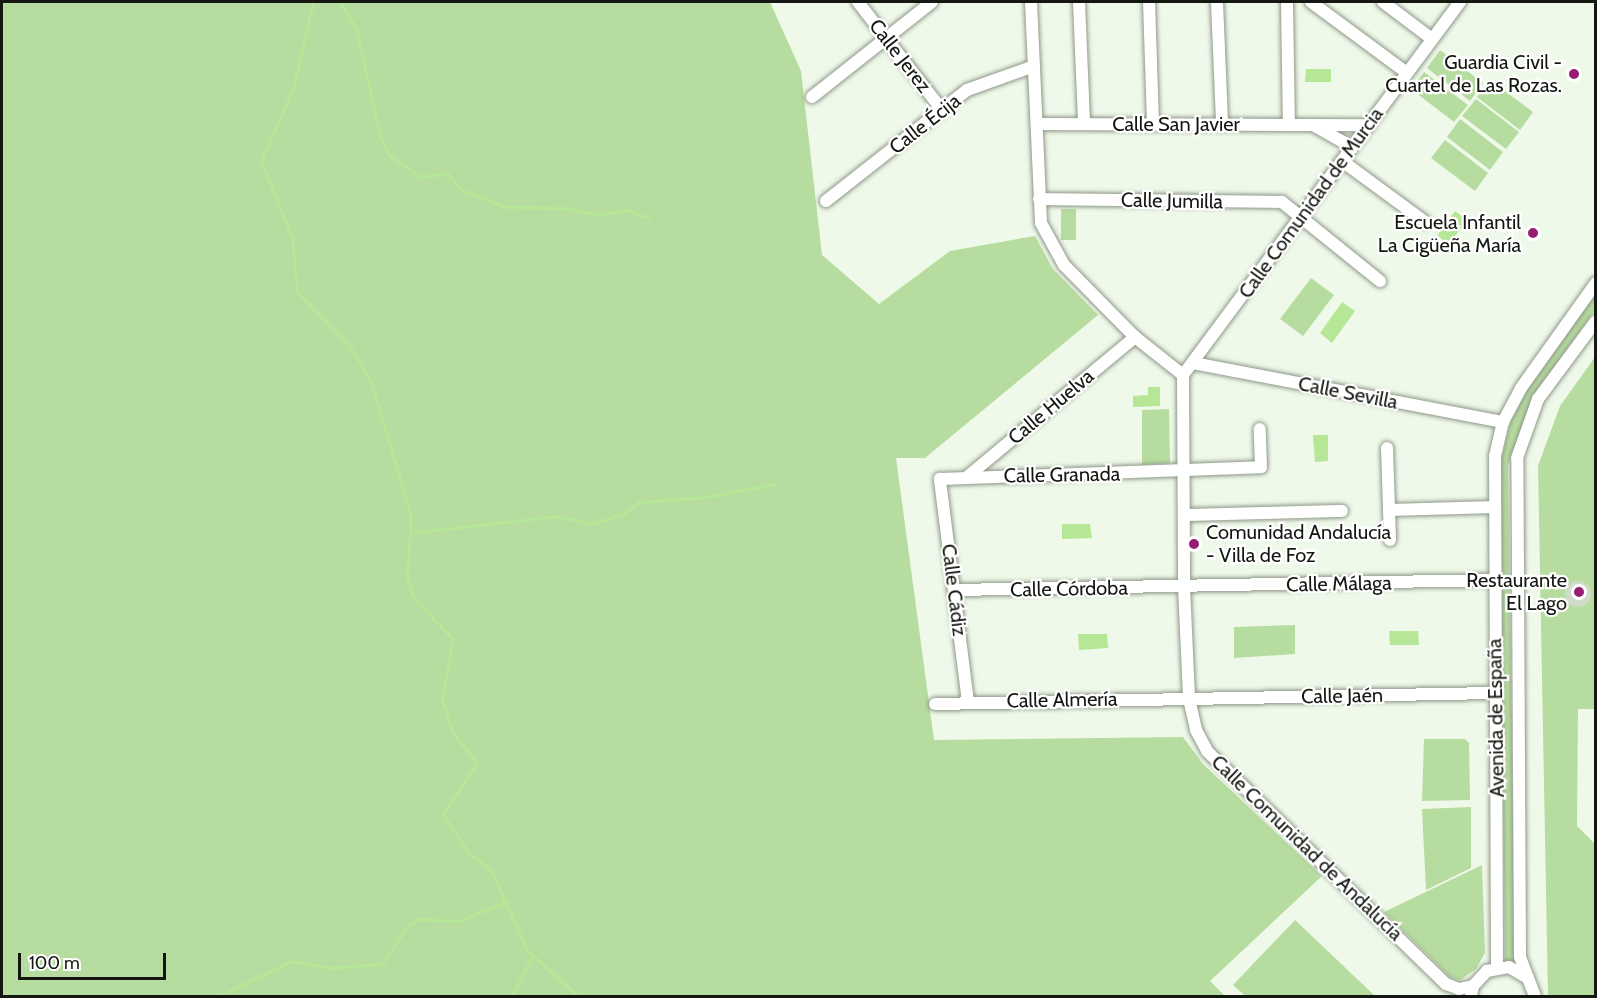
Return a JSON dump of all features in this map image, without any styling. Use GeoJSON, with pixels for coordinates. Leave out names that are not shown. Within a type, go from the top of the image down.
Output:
{"type":"FeatureCollection","features":[{"type":"Feature","properties":{"kind":"street","name":"Calle Jerez"},"geometry":{"type":"LineString","coordinates":[[858,2],[942,110]]}},
{"type":"Feature","properties":{"kind":"street"},"geometry":{"type":"LineString","coordinates":[[813,97],[932,2]]}},
{"type":"Feature","properties":{"kind":"street"},"geometry":{"type":"LineString","coordinates":[[1031,2],[1041,223],[1053,249],[1135,337],[1183,375]]}},
{"type":"Feature","properties":{"kind":"street"},"geometry":{"type":"LineString","coordinates":[[1079,2],[1084,123]]}},
{"type":"Feature","properties":{"kind":"street"},"geometry":{"type":"LineString","coordinates":[[1149,2],[1153,124]]}},
{"type":"Feature","properties":{"kind":"street"},"geometry":{"type":"LineString","coordinates":[[1216,2],[1221,123]]}},
{"type":"Feature","properties":{"kind":"street"},"geometry":{"type":"LineString","coordinates":[[1287,2],[1289,125]]}},
{"type":"Feature","properties":{"kind":"street"},"geometry":{"type":"LineString","coordinates":[[1311,2],[1407,73]]}},
{"type":"Feature","properties":{"kind":"street"},"geometry":{"type":"LineString","coordinates":[[1383,2],[1432,39]]}},
{"type":"Feature","properties":{"kind":"street","name":"Calle Comunidad de Murcia"},"geometry":{"type":"LineString","coordinates":[[1183,375],[1460,2]]}},
{"type":"Feature","properties":{"kind":"street","name":"Calle Écija"},"geometry":{"type":"LineString","coordinates":[[826,201],[967,90],[1034,66]]}},
{"type":"Feature","properties":{"kind":"street","name":"Calle San Javier"},"geometry":{"type":"LineString","coordinates":[[1037,124],[1368,125]]}},
{"type":"Feature","properties":{"kind":"street"},"geometry":{"type":"LineString","coordinates":[[1314,125],[1352,147]]}},
{"type":"Feature","properties":{"kind":"street"},"geometry":{"type":"LineString","coordinates":[[1342,161],[1425,222]]}},
{"type":"Feature","properties":{"kind":"street","name":"Calle Jumilla"},"geometry":{"type":"LineString","coordinates":[[1039,199],[1282,202],[1380,281]]}},
{"type":"Feature","properties":{"kind":"street","name":"Avenida de España"},"geometry":{"type":"LineString","coordinates":[[1497,967],[1493,580],[1496,456],[1503,422],[1542,353],[1596,283]]}},
{"type":"Feature","properties":{"kind":"street","name":"Avenida de España"},"geometry":{"type":"LineString","coordinates":[[1535,996],[1520,957],[1518,458],[1538,399],[1596,321]]}},
{"type":"Feature","properties":{"kind":"street","name":"Calle Huelva"},"geometry":{"type":"LineString","coordinates":[[967,477],[1135,337]]}},
{"type":"Feature","properties":{"kind":"street","name":"Calle Sevilla"},"geometry":{"type":"LineString","coordinates":[[1193,363],[1503,422]]}},
{"type":"Feature","properties":{"kind":"street","name":"Calle Comunidad de Andalucía"},"geometry":{"type":"LineString","coordinates":[[1183,375],[1184,587],[1189,699],[1207,751],[1448,990],[1459,989],[1471,993]]}},
{"type":"Feature","properties":{"kind":"street","name":"Calle Granada"},"geometry":{"type":"LineString","coordinates":[[940,479],[1183,473],[1261,467],[1260,429]]}},
{"type":"Feature","properties":{"kind":"street"},"geometry":{"type":"LineString","coordinates":[[1387,448],[1390,540]]}},
{"type":"Feature","properties":{"kind":"street","name":"Calle Cádiz"},"geometry":{"type":"LineString","coordinates":[[940,479],[968,702]]}},
{"type":"Feature","properties":{"kind":"street"},"geometry":{"type":"LineString","coordinates":[[1389,510],[1495,507]]}},
{"type":"Feature","properties":{"kind":"street"},"geometry":{"type":"LineString","coordinates":[[1184,515],[1342,511]]}},
{"type":"Feature","properties":{"kind":"street","name":"Calle Málaga"},"geometry":{"type":"LineString","coordinates":[[1184,587],[1493,580]]}},
{"type":"Feature","properties":{"kind":"street","name":"Calle Córdoba"},"geometry":{"type":"LineString","coordinates":[[954,590],[1184,587]]}},
{"type":"Feature","properties":{"kind":"street","name":"Calle Jaén"},"geometry":{"type":"LineString","coordinates":[[1189,699],[1495,693]]}},
{"type":"Feature","properties":{"kind":"street","name":"Calle Almería"},"geometry":{"type":"LineString","coordinates":[[935,704],[1189,699]]}},
{"type":"Feature","properties":{"kind":"street"},"geometry":{"type":"LineString","coordinates":[[1471,993],[1497,967],[1509,967],[1528,978]]}},
{"type":"Feature","properties":{"kind":"shaded area"},"geometry":{"type":"Polygon","coordinates":[[[2,2],[770,2],[801,71],[822,255],[879,304],[950,251],[1035,236],[1053,269],[1098,315],[925,458],[896,458],[934,740],[1183,737],[1203,764],[1322,876],[1210,981],[1225,996],[2,996],[2,2]]]}},
{"type":"Feature","properties":{"kind":"shaded area"},"geometry":{"type":"Polygon","coordinates":[[[1440,50],[1483,83],[1470,101],[1427,68],[1440,50]]]}},
{"type":"Feature","properties":{"kind":"shaded area"},"geometry":{"type":"Polygon","coordinates":[[[1306,69],[1331,69],[1331,82],[1305,82],[1306,69]]]}},
{"type":"Feature","properties":{"kind":"shaded area"},"geometry":{"type":"Polygon","coordinates":[[[1424,72],[1468,105],[1454,122],[1411,89],[1424,72]]]}},
{"type":"Feature","properties":{"kind":"shaded area"},"geometry":{"type":"Polygon","coordinates":[[[1490,80],[1533,112],[1520,130],[1477,97],[1490,80]]]}},
{"type":"Feature","properties":{"kind":"shaded area"},"geometry":{"type":"Polygon","coordinates":[[[1476,99],[1519,132],[1506,149],[1462,116],[1476,99]]]}},
{"type":"Feature","properties":{"kind":"shaded area"},"geometry":{"type":"Polygon","coordinates":[[[1460,119],[1503,152],[1490,170],[1447,137],[1460,119]]]}},
{"type":"Feature","properties":{"kind":"shaded area"},"geometry":{"type":"Polygon","coordinates":[[[1445,140],[1488,173],[1475,191],[1431,158],[1445,140]]]}},
{"type":"Feature","properties":{"kind":"shaded area"},"geometry":{"type":"Polygon","coordinates":[[[1061,209],[1076,209],[1076,240],[1061,240],[1061,209]]]}},
{"type":"Feature","properties":{"kind":"shaded area"},"geometry":{"type":"Polygon","coordinates":[[[1455,211],[1467,220],[1449,244],[1437,236],[1455,211]]]}},
{"type":"Feature","properties":{"kind":"shaded area"},"geometry":{"type":"Polygon","coordinates":[[[1311,278],[1334,295],[1303,336],[1280,319],[1311,278]]]}},
{"type":"Feature","properties":{"kind":"shaded area"},"geometry":{"type":"Polygon","coordinates":[[[1595,294],[1595,310],[1532,398],[1508,466],[1515,965],[1505,965],[1500,465],[1511,420],[1525,391],[1595,294]]]}},
{"type":"Feature","properties":{"kind":"shaded area"},"geometry":{"type":"Polygon","coordinates":[[[1342,302],[1355,311],[1332,343],[1320,333],[1342,302]]]}},
{"type":"Feature","properties":{"kind":"shaded area"},"geometry":{"type":"Polygon","coordinates":[[[1595,357],[1596,709],[1578,709],[1577,826],[1595,844],[1595,996],[1548,996],[1538,466],[1560,406],[1595,357]]]}},
{"type":"Feature","properties":{"kind":"shaded area"},"geometry":{"type":"Polygon","coordinates":[[[1148,387],[1160,387],[1160,406],[1133,407],[1133,396],[1148,395],[1148,387]]]}},
{"type":"Feature","properties":{"kind":"shaded area"},"geometry":{"type":"Polygon","coordinates":[[[1169,409],[1170,463],[1142,465],[1142,410],[1169,409]]]}},
{"type":"Feature","properties":{"kind":"shaded area"},"geometry":{"type":"Polygon","coordinates":[[[1313,435],[1328,435],[1328,461],[1315,462],[1313,435]]]}},
{"type":"Feature","properties":{"kind":"shaded area"},"geometry":{"type":"Polygon","coordinates":[[[1062,524],[1090,524],[1092,538],[1062,539],[1062,524]]]}},
{"type":"Feature","properties":{"kind":"shaded area"},"geometry":{"type":"Polygon","coordinates":[[[1295,625],[1295,654],[1234,658],[1234,627],[1295,625]]]}},
{"type":"Feature","properties":{"kind":"shaded area"},"geometry":{"type":"Polygon","coordinates":[[[1389,631],[1418,631],[1419,645],[1390,645],[1389,631]]]}},
{"type":"Feature","properties":{"kind":"shaded area"},"geometry":{"type":"Polygon","coordinates":[[[1078,634],[1107,634],[1108,648],[1079,650],[1078,634]]]}},
{"type":"Feature","properties":{"kind":"shaded area"},"geometry":{"type":"Polygon","coordinates":[[[1424,739],[1465,739],[1469,743],[1470,800],[1422,801],[1424,739]]]}},
{"type":"Feature","properties":{"kind":"shaded area"},"geometry":{"type":"Polygon","coordinates":[[[1471,807],[1471,868],[1426,890],[1422,809],[1471,807]]]}},
{"type":"Feature","properties":{"kind":"shaded area"},"geometry":{"type":"Polygon","coordinates":[[[1482,865],[1485,953],[1476,969],[1460,980],[1451,978],[1384,912],[1482,865]]]}},
{"type":"Feature","properties":{"kind":"shaded area"},"geometry":{"type":"Polygon","coordinates":[[[1295,920],[1375,996],[1245,996],[1233,985],[1295,920]]]}},
{"type":"Feature","properties":{"kind":"building","name":"Restaurante El Lago"},"geometry":{"type":"Polygon","coordinates":[[[1578,581],[1587,585],[1591,594],[1587,603],[1578,607],[1569,603],[1565,594],[1569,585],[1578,581]]]}},
{"type":"Feature","properties":{"kind":"waterway"},"geometry":{"type":"LineString","coordinates":[[313,2],[293,89],[261,161],[292,238],[297,292],[349,345],[371,382],[411,516],[407,576],[414,599],[453,639],[442,698],[453,733],[477,763],[443,814],[469,853],[491,870],[527,950],[578,996]]}},
{"type":"Feature","properties":{"kind":"waterway"},"geometry":{"type":"LineString","coordinates":[[340,2],[356,28],[380,136],[389,155],[420,177],[447,173],[461,189],[505,207],[564,208],[599,215],[627,210],[650,218]]}},
{"type":"Feature","properties":{"kind":"waterway"},"geometry":{"type":"LineString","coordinates":[[410,533],[557,516],[591,524],[625,513],[639,502],[706,497],[775,484]]}},
{"type":"Feature","properties":{"kind":"waterway"},"geometry":{"type":"LineString","coordinates":[[219,996],[291,961],[329,968],[382,964],[409,924],[419,919],[459,921],[507,901]]}},
{"type":"Feature","properties":{"kind":"waterway"},"geometry":{"type":"LineString","coordinates":[[512,996],[532,956]]}},
{"type":"Feature","properties":{"kind":"place","name":"Guardia Civil - Cuartel de Las Rozas."},"geometry":{"type":"Point","coordinates":[1574,74]}},
{"type":"Feature","properties":{"kind":"place","name":"Escuela Infantil La Cigüeña María"},"geometry":{"type":"Point","coordinates":[1533,233]}},
{"type":"Feature","properties":{"kind":"place","name":"Comunidad Andalucía - Villa de Foz"},"geometry":{"type":"Point","coordinates":[1194,544]}},
{"type":"Feature","properties":{"kind":"place","name":"Restaurante El Lago"},"geometry":{"type":"Point","coordinates":[1579,592]}}]}
